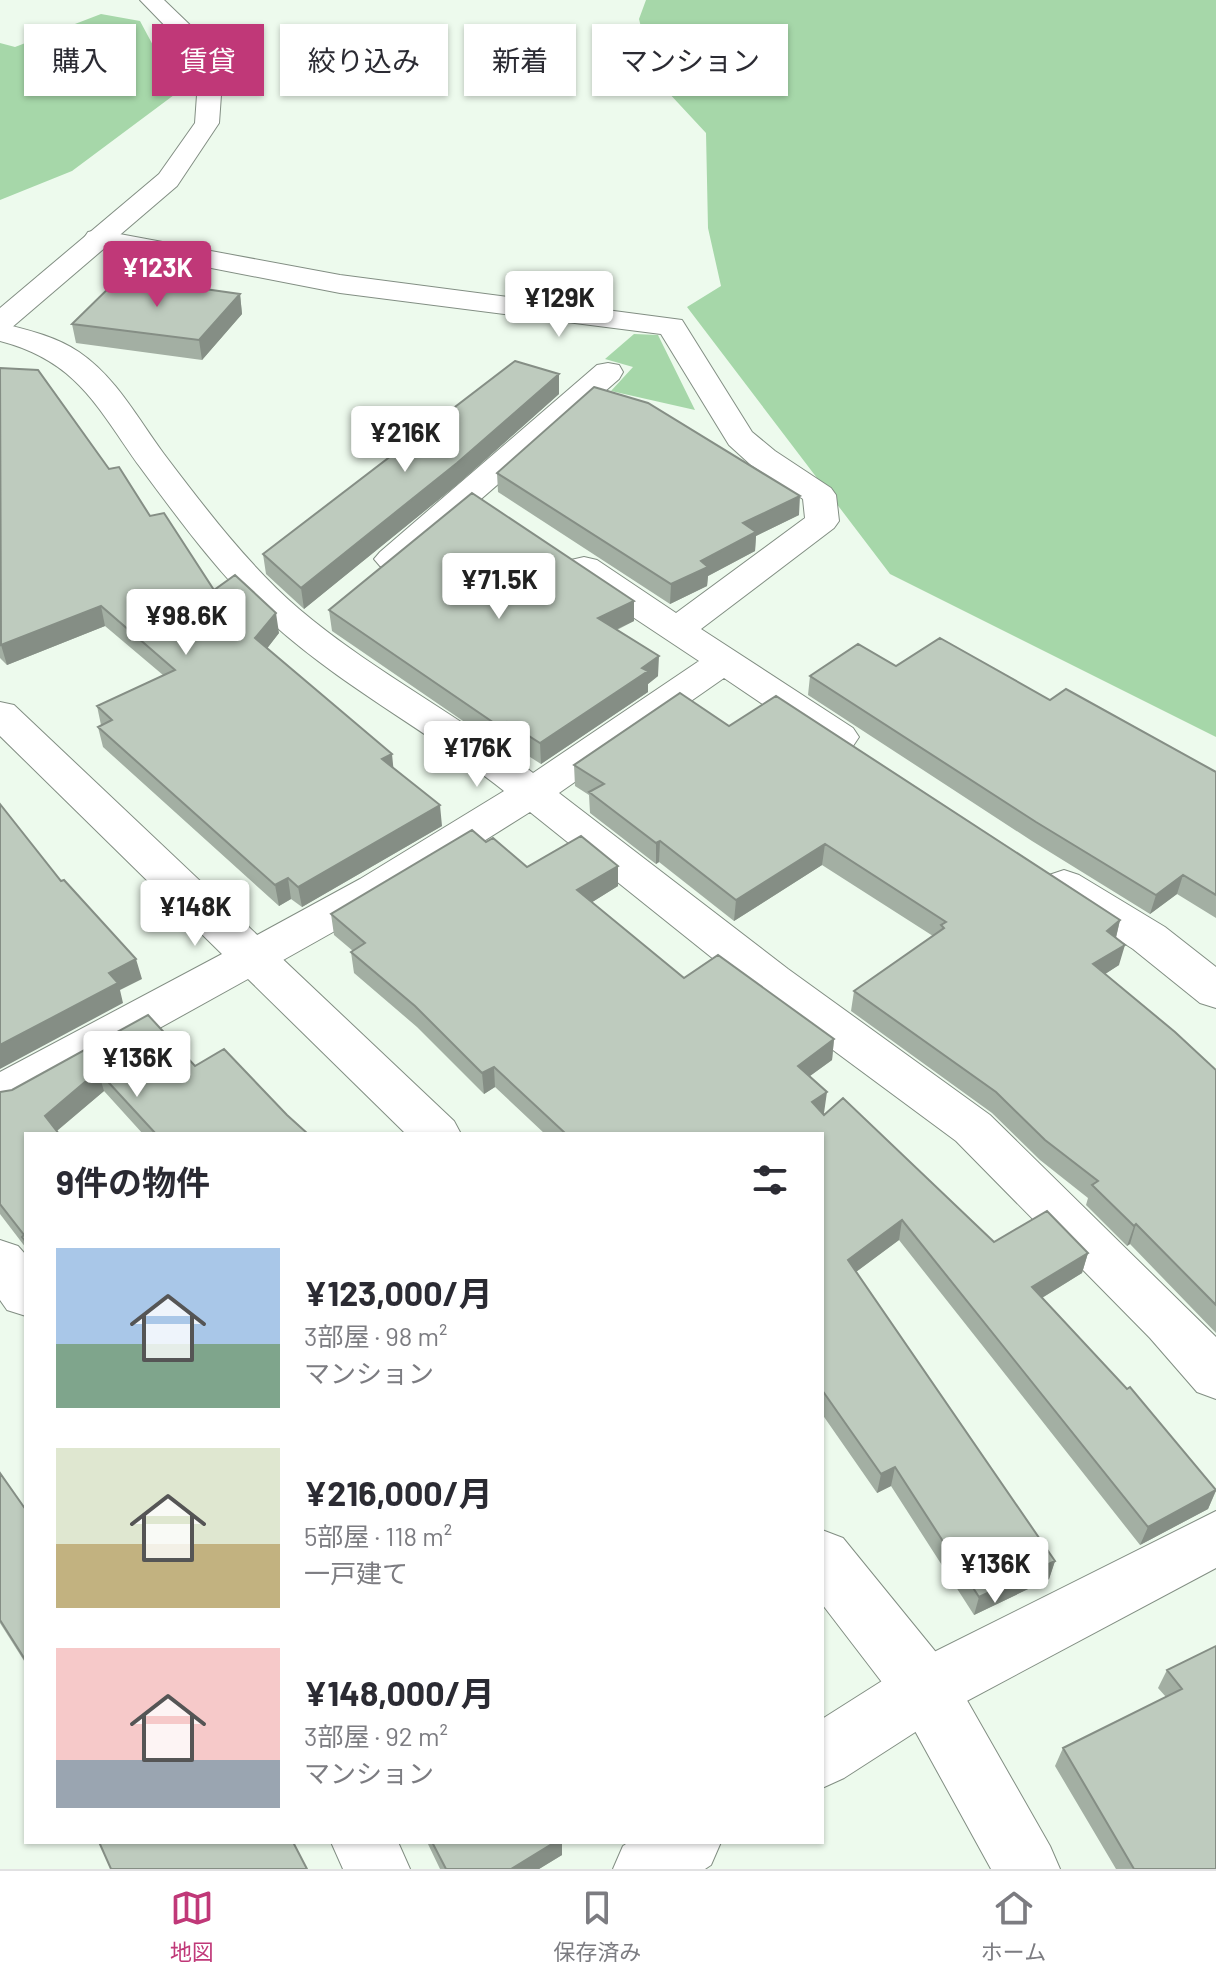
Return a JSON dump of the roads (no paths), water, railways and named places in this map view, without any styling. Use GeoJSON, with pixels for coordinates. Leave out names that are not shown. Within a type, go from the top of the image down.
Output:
{"type":"FeatureCollection","features":[{"type":"Feature","properties":{"kind":"street"},"geometry":{"type":"LineString","coordinates":[[0,323],[168,180],[207,123],[210,81],[182,30],[151,0]]}},
{"type":"Feature","properties":{"kind":"street"},"geometry":{"type":"LineString","coordinates":[[98,238],[340,284],[671,326],[740,438],[763,458],[819,495],[822,521],[676,630]]}},
{"type":"Feature","properties":{"kind":"street"},"geometry":{"type":"LineString","coordinates":[[0,332],[35,341],[69,359],[103,390],[152,460],[233,563],[285,616],[317,621],[343,662],[487,757],[772,981],[973,1128],[1169,1322],[1216,1375]]}},
{"type":"Feature","properties":{"kind":"street"},"geometry":{"type":"LineString","coordinates":[[365,582],[485,501],[608,372]]}},
{"type":"Feature","properties":{"kind":"street"},"geometry":{"type":"LineString","coordinates":[[548,544],[869,757]]}},
{"type":"Feature","properties":{"kind":"street"},"geometry":{"type":"LineString","coordinates":[[0,1094],[305,931],[533,793],[724,661]]}},
{"type":"Feature","properties":{"kind":"street"},"geometry":{"type":"LineString","coordinates":[[0,714],[435,1132]]}},
{"type":"Feature","properties":{"kind":"street"},"geometry":{"type":"LineString","coordinates":[[1028,862],[1149,938],[1216,991]]}},
{"type":"Feature","properties":{"kind":"street"},"geometry":{"type":"LineString","coordinates":[[0,1261],[24,1291]]}},
{"type":"Feature","properties":{"kind":"street"},"geometry":{"type":"LineString","coordinates":[[824,1755],[926,1689],[1216,1538]]}},
{"type":"Feature","properties":{"kind":"street"},"geometry":{"type":"LineString","coordinates":[[824,1561],[926,1689],[1027,1869]]}},
{"type":"Feature","properties":{"kind":"street"},"geometry":{"type":"LineString","coordinates":[[365,1844],[377,1869]]}},
{"type":"Feature","properties":{"kind":"street"},"geometry":{"type":"LineString","coordinates":[[646,1869],[685,1844]]}}]}
